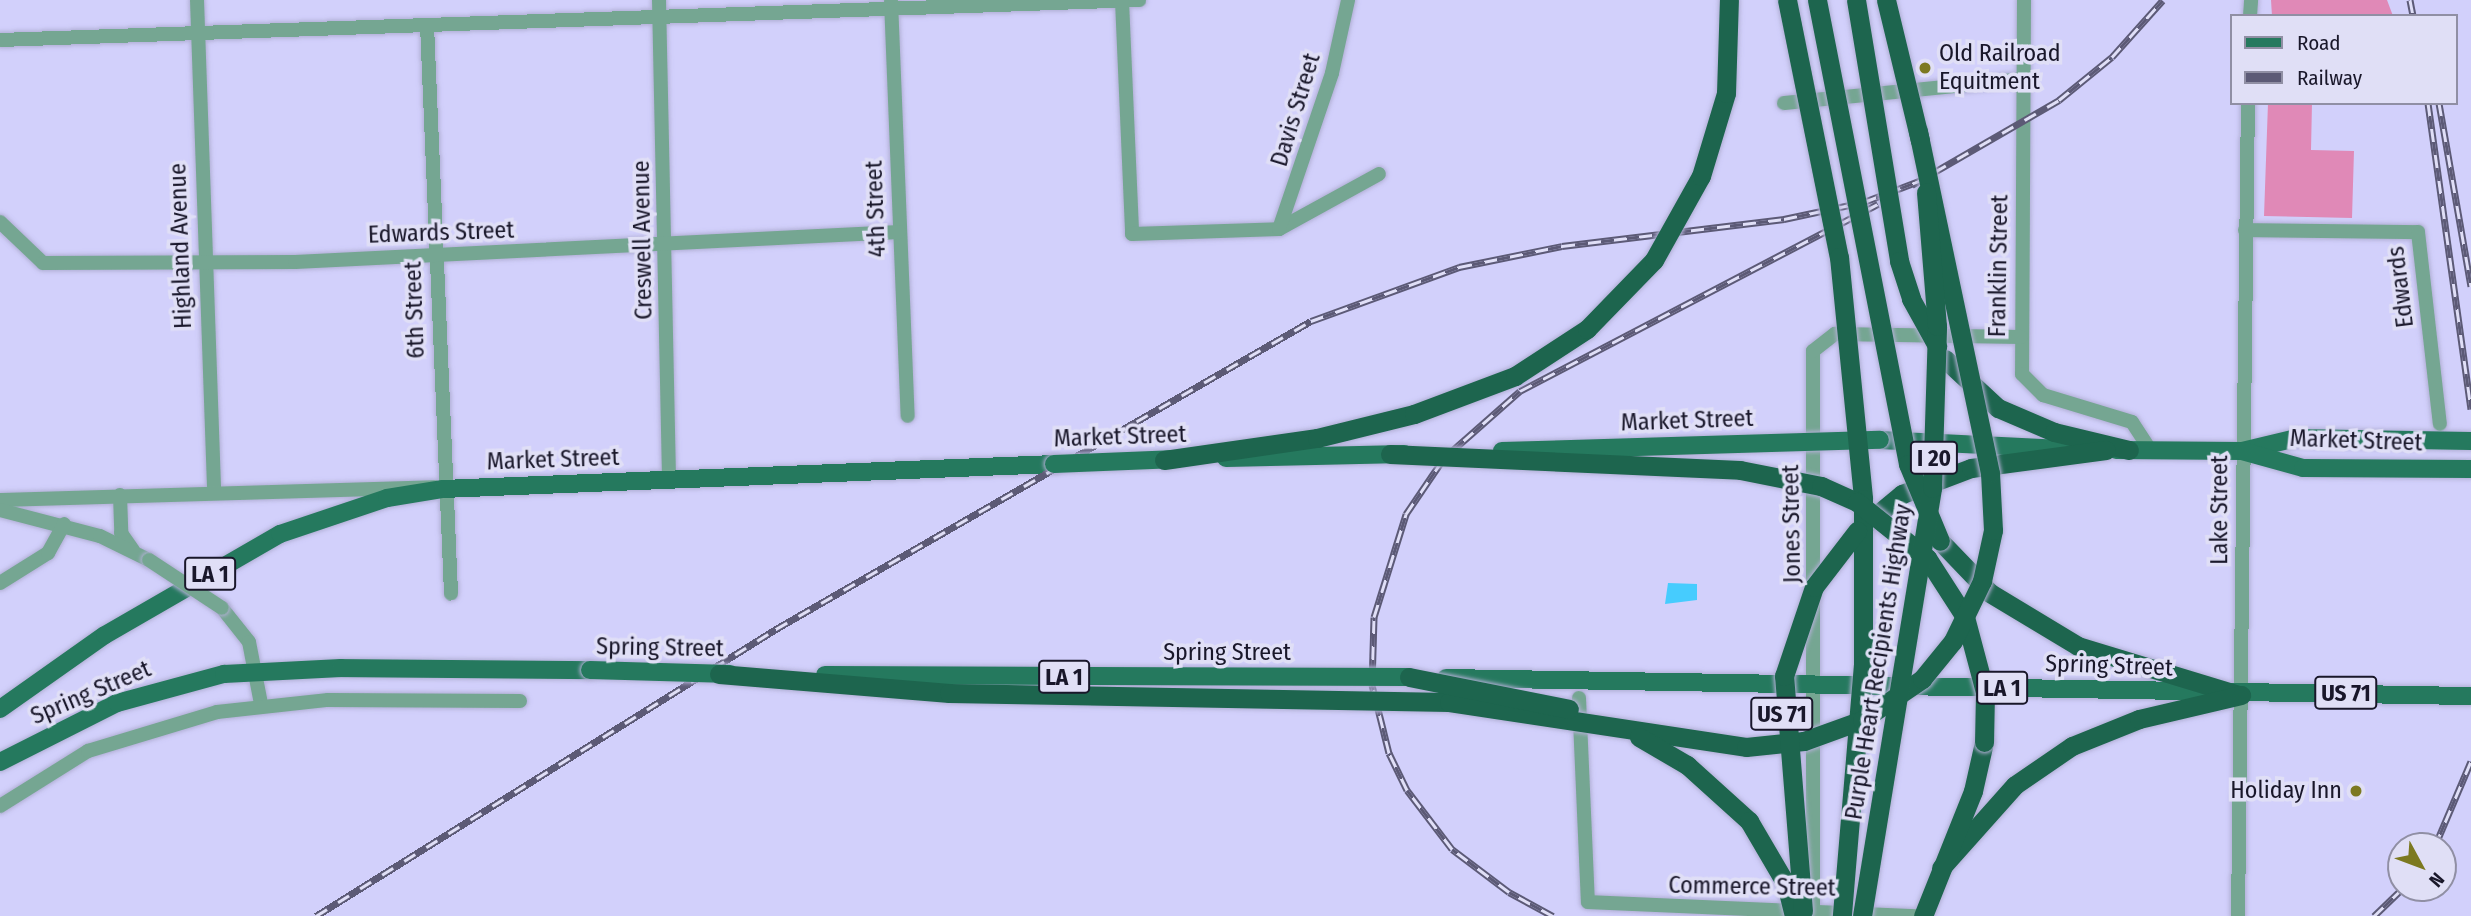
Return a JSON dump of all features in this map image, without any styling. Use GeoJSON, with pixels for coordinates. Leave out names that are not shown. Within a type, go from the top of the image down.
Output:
{"type":"FeatureCollection","features":[{"type":"Feature","properties":{"kind":"highway"},"geometry":{"type":"LineString","coordinates":[[1164,460],[1317,438],[1414,414],[1515,376],[1587,329],[1654,260],[1697,187],[1726,93],[1729,0]]}},
{"type":"Feature","properties":{"kind":"highway","name":"Purple Heart Recipients Highway"},"geometry":{"type":"LineString","coordinates":[[1787,0],[1839,257],[1863,499],[1863,664],[1842,916]]}},
{"type":"Feature","properties":{"kind":"highway"},"geometry":{"type":"LineString","coordinates":[[1817,0],[1908,464],[1940,541],[1999,600],[2078,646],[2241,695]]}},
{"type":"Feature","properties":{"kind":"highway"},"geometry":{"type":"LineString","coordinates":[[1856,0],[1901,271],[1919,318],[1945,359],[1980,396],[2008,413],[2054,432],[2129,450]]}},
{"type":"Feature","properties":{"kind":"highway","name":"Purple Heart Recipients Highway"},"geometry":{"type":"LineString","coordinates":[[1863,916],[1934,457],[1937,326],[1919,130],[1886,0]]}},
{"type":"Feature","properties":{"kind":"highway"},"geometry":{"type":"LineString","coordinates":[[719,674],[949,693],[1449,702],[1746,747],[1804,741],[1862,720],[1922,679],[1953,641],[1982,581],[1993,530],[1990,473],[1919,130]]}},
{"type":"Feature","properties":{"kind":"highway","name":"US 71"},"geometry":{"type":"LineString","coordinates":[[1804,914],[1786,756],[1784,676],[1814,587],[1857,531],[1925,483],[1996,464],[2106,450]]}},
{"type":"Feature","properties":{"kind":"highway"},"geometry":{"type":"LineString","coordinates":[[1390,454],[1740,470],[1821,486],[1857,502],[1927,558],[1965,617],[1984,692],[1984,743],[1973,791],[1941,868]]}},
{"type":"Feature","properties":{"kind":"highway"},"geometry":{"type":"LineString","coordinates":[[1409,677],[1483,687],[1580,712],[1660,747],[1749,821],[1804,914]]}},
{"type":"Feature","properties":{"kind":"highway","name":"US 71"},"geometry":{"type":"LineString","coordinates":[[1923,916],[1941,868],[2015,785],[2072,746],[2138,719],[2241,695]]}},
{"type":"Feature","properties":{"kind":"main road","name":"Market Street"},"geometry":{"type":"LineString","coordinates":[[443,489],[1164,460],[1880,440],[2106,450],[2242,451],[2296,438],[2471,441]]}},
{"type":"Feature","properties":{"kind":"main road","name":"Market Street"},"geometry":{"type":"LineString","coordinates":[[2242,451],[2303,468],[2471,469]]}},
{"type":"Feature","properties":{"kind":"main road","name":"Spring Street"},"geometry":{"type":"LineString","coordinates":[[0,709],[96,640],[280,534],[347,508],[443,489]]}},
{"type":"Feature","properties":{"kind":"main road","name":"Spring Street"},"geometry":{"type":"LineString","coordinates":[[0,762],[117,703],[197,680],[256,672],[590,670],[719,674],[1409,677],[2241,695],[2471,696]]}},
{"type":"Feature","properties":{"kind":"street","name":"Highland Avenue"},"geometry":{"type":"LineString","coordinates":[[197,0],[214,491]]}},
{"type":"Feature","properties":{"kind":"street","name":"Creswell Avenue"},"geometry":{"type":"LineString","coordinates":[[659,0],[668,245],[666,389],[669,480]]}},
{"type":"Feature","properties":{"kind":"street"},"geometry":{"type":"LineString","coordinates":[[0,40],[660,17],[891,4],[1139,0]]}},
{"type":"Feature","properties":{"kind":"street","name":"Davis Street"},"geometry":{"type":"LineString","coordinates":[[1279,229],[1332,73],[1348,0]]}},
{"type":"Feature","properties":{"kind":"street","name":"Franklin Street"},"geometry":{"type":"LineString","coordinates":[[2024,0],[2022,374],[2034,391],[2119,415],[2141,432],[2150,450]]}},
{"type":"Feature","properties":{"kind":"street"},"geometry":{"type":"LineString","coordinates":[[1122,1],[1132,234],[1279,229],[1379,174]]}},
{"type":"Feature","properties":{"kind":"street","name":"4th Street"},"geometry":{"type":"LineString","coordinates":[[891,4],[908,416]]}},
{"type":"Feature","properties":{"kind":"street","name":"6th Street"},"geometry":{"type":"LineString","coordinates":[[427,25],[443,489],[451,593]]}},
{"type":"Feature","properties":{"kind":"street"},"geometry":{"type":"LineString","coordinates":[[1784,103],[2023,79]]}},
{"type":"Feature","properties":{"kind":"street","name":"Lake Street"},"geometry":{"type":"LineString","coordinates":[[2238,916],[2248,105]]}},
{"type":"Feature","properties":{"kind":"street","name":"Edwards Street"},"geometry":{"type":"LineString","coordinates":[[0,222],[43,263],[205,264],[436,257],[899,232]]}},
{"type":"Feature","properties":{"kind":"street","name":"Edwards"},"geometry":{"type":"LineString","coordinates":[[2245,230],[2418,232],[2440,424]]}},
{"type":"Feature","properties":{"kind":"street","name":"Jones Street"},"geometry":{"type":"LineString","coordinates":[[1804,914],[1815,686],[1813,351],[1835,334],[2021,337]]}},
{"type":"Feature","properties":{"kind":"street","name":"Market Street"},"geometry":{"type":"LineString","coordinates":[[0,500],[411,484],[443,489]]}},
{"type":"Feature","properties":{"kind":"street"},"geometry":{"type":"LineString","coordinates":[[120,495],[121,533],[134,551]]}},
{"type":"Feature","properties":{"kind":"street"},"geometry":{"type":"LineString","coordinates":[[0,510],[64,524],[134,551],[222,608],[244,631],[256,672],[261,704]]}},
{"type":"Feature","properties":{"kind":"street"},"geometry":{"type":"LineString","coordinates":[[0,583],[48,553],[64,524]]}},
{"type":"Feature","properties":{"kind":"street","name":"Commerce Street"},"geometry":{"type":"LineString","coordinates":[[1579,698],[1588,902],[1804,914],[1915,916]]}},
{"type":"Feature","properties":{"kind":"street"},"geometry":{"type":"LineString","coordinates":[[2,801],[88,751],[164,724],[261,704],[520,701]]}},
{"type":"Feature","properties":{"kind":"shaded area"},"geometry":{"type":"Polygon","coordinates":[[[2271,0],[2387,0],[2392,14],[2272,14],[2271,0]]]}},
{"type":"Feature","properties":{"kind":"shaded area"},"geometry":{"type":"Polygon","coordinates":[[[2268,105],[2312,105],[2311,150],[2354,151],[2352,218],[2264,216],[2268,105]]]}},
{"type":"Feature","properties":{"kind":"water"},"geometry":{"type":"Polygon","coordinates":[[[1668,583],[1697,584],[1697,600],[1665,604],[1668,583]]]}},
{"type":"Feature","properties":{"kind":"railway"},"geometry":{"type":"LineString","coordinates":[[1912,185],[2059,100],[2112,57],[2163,0]]}},
{"type":"Feature","properties":{"kind":"railway"},"geometry":{"type":"LineString","coordinates":[[2410,0],[2413,14]]}},
{"type":"Feature","properties":{"kind":"railway"},"geometry":{"type":"LineString","coordinates":[[2428,105],[2471,409]]}},
{"type":"Feature","properties":{"kind":"railway"},"geometry":{"type":"LineString","coordinates":[[2439,105],[2471,286]]}},
{"type":"Feature","properties":{"kind":"railway"},"geometry":{"type":"LineString","coordinates":[[316,916],[776,629],[1311,321],[1459,267],[1562,246],[1784,219],[1864,202],[1919,181]]}},
{"type":"Feature","properties":{"kind":"railway"},"geometry":{"type":"LineString","coordinates":[[1553,916],[1509,892],[1452,849],[1407,790],[1389,753],[1372,685],[1374,617],[1406,514],[1444,458],[1520,391],[1878,204]]}},
{"type":"Feature","properties":{"kind":"railway"},"geometry":{"type":"LineString","coordinates":[[2441,832],[2471,761]]}},
{"type":"Feature","properties":{"kind":"railway"},"geometry":{"type":"LineString","coordinates":[[2374,916],[2388,902]]}},
{"type":"Feature","properties":{"kind":"place","name":"Old Railroad Equitment"},"geometry":{"type":"Point","coordinates":[1925,68]}},
{"type":"Feature","properties":{"kind":"place","name":"Holiday Inn"},"geometry":{"type":"Point","coordinates":[2356,791]}}]}
